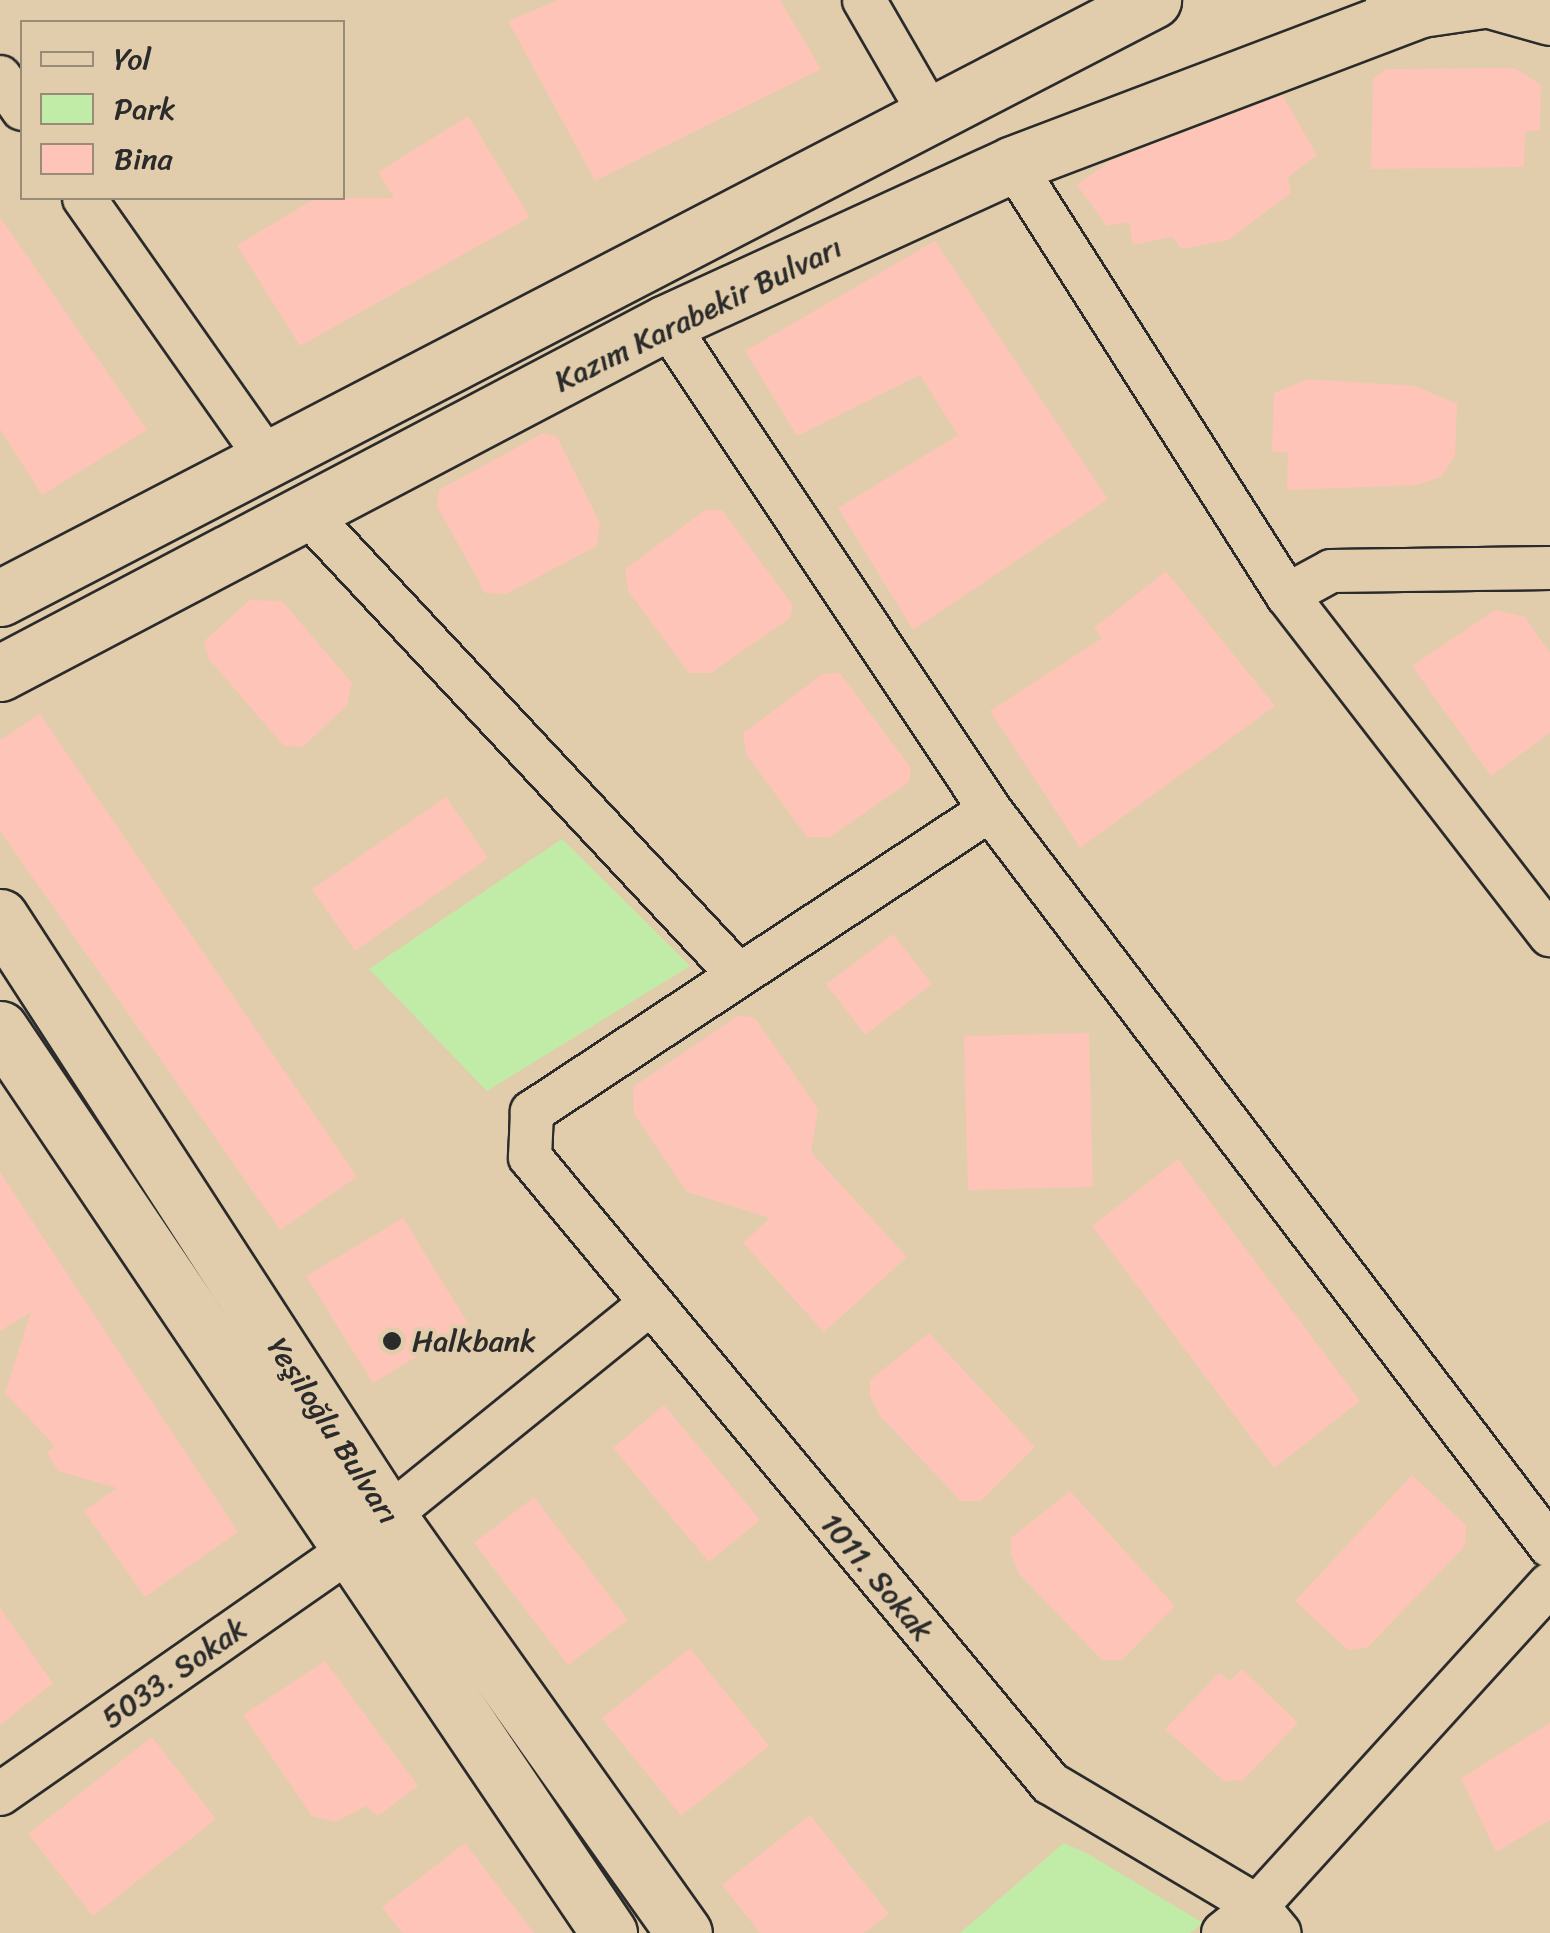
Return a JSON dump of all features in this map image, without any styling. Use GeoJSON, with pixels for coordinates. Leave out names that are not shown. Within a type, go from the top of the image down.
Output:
{"type":"FeatureCollection","features":[{"type":"Feature","properties":{"kind":"main road","name":"Kazım Karabekir Bulvarı"},"geometry":{"type":"LineString","coordinates":[[0,598],[270,463],[1152,0]]}},
{"type":"Feature","properties":{"kind":"main road","name":"Kazım Karabekir Bulvarı"},"geometry":{"type":"LineString","coordinates":[[0,673],[666,323],[1013,164],[1407,4],[1482,0]]}},
{"type":"Feature","properties":{"kind":"main road"},"geometry":{"type":"LineString","coordinates":[[1490,0],[1550,17]]}},
{"type":"Feature","properties":{"kind":"main road","name":"Yeşiloğlu Bulvarı"},"geometry":{"type":"LineString","coordinates":[[0,917],[388,1516],[684,1933]]}},
{"type":"Feature","properties":{"kind":"main road","name":"Yeşiloğlu Bulvarı"},"geometry":{"type":"LineString","coordinates":[[0,1029],[348,1552],[608,1933]]}},
{"type":"Feature","properties":{"kind":"street"},"geometry":{"type":"LineString","coordinates":[[864,0],[931,116]]}},
{"type":"Feature","properties":{"kind":"street"},"geometry":{"type":"LineString","coordinates":[[0,77],[20,107]]}},
{"type":"Feature","properties":{"kind":"street"},"geometry":{"type":"LineString","coordinates":[[1013,164],[1286,595],[1550,935]]}},
{"type":"Feature","properties":{"kind":"street"},"geometry":{"type":"LineString","coordinates":[[85,200],[270,463]]}},
{"type":"Feature","properties":{"kind":"street"},"geometry":{"type":"LineString","coordinates":[[666,323],[990,810],[1550,1546]]}},
{"type":"Feature","properties":{"kind":"street"},"geometry":{"type":"LineString","coordinates":[[305,511],[738,974],[990,810]]}},
{"type":"Feature","properties":{"kind":"street"},"geometry":{"type":"LineString","coordinates":[[1286,595],[1331,571],[1550,568]]}},
{"type":"Feature","properties":{"kind":"street","name":"1011. Sokak"},"geometry":{"type":"LineString","coordinates":[[738,974],[532,1112],[530,1156],[1050,1783],[1269,1919]]}},
{"type":"Feature","properties":{"kind":"street"},"geometry":{"type":"LineString","coordinates":[[388,1516],[650,1304]]}},
{"type":"Feature","properties":{"kind":"street","name":"5033. Sokak"},"geometry":{"type":"LineString","coordinates":[[0,1794],[348,1552]]}},
{"type":"Feature","properties":{"kind":"street"},"geometry":{"type":"LineString","coordinates":[[1224,1933],[1269,1919],[1550,1584]]}},
{"type":"Feature","properties":{"kind":"green space"},"geometry":{"type":"Polygon","coordinates":[[[562,839],[690,966],[487,1091],[369,969],[562,839]]]}},
{"type":"Feature","properties":{"kind":"green space"},"geometry":{"type":"Polygon","coordinates":[[[1064,1843],[1203,1923],[1190,1933],[960,1933],[1064,1843]]]}},
{"type":"Feature","properties":{"kind":"building"},"geometry":{"type":"Polygon","coordinates":[[[559,0],[780,0],[821,69],[595,181],[508,21],[559,0]]]}},
{"type":"Feature","properties":{"kind":"building"},"geometry":{"type":"Polygon","coordinates":[[[1514,68],[1541,85],[1540,130],[1525,132],[1524,167],[1371,169],[1373,79],[1386,69],[1514,68]]]}},
{"type":"Feature","properties":{"kind":"building"},"geometry":{"type":"Polygon","coordinates":[[[1282,95],[1317,155],[1288,177],[1291,193],[1228,240],[1182,249],[1172,237],[1133,245],[1129,222],[1107,226],[1077,185],[1110,161],[1282,95]]]}},
{"type":"Feature","properties":{"kind":"building"},"geometry":{"type":"Polygon","coordinates":[[[468,116],[530,217],[300,346],[237,245],[313,200],[394,198],[378,172],[468,116]]]}},
{"type":"Feature","properties":{"kind":"building"},"geometry":{"type":"Polygon","coordinates":[[[0,217],[147,430],[42,495],[0,429],[0,217]]]}},
{"type":"Feature","properties":{"kind":"building"},"geometry":{"type":"Polygon","coordinates":[[[935,241],[1108,499],[913,630],[838,508],[958,435],[920,375],[797,436],[745,351],[935,241]]]}},
{"type":"Feature","properties":{"kind":"building"},"geometry":{"type":"Polygon","coordinates":[[[1308,379],[1415,386],[1457,404],[1455,456],[1441,477],[1417,485],[1287,490],[1288,452],[1272,452],[1274,393],[1308,379]]]}},
{"type":"Feature","properties":{"kind":"building"},"geometry":{"type":"Polygon","coordinates":[[[543,433],[557,437],[600,523],[597,546],[506,594],[485,593],[437,506],[439,490],[543,433]]]}},
{"type":"Feature","properties":{"kind":"building"},"geometry":{"type":"Polygon","coordinates":[[[705,510],[722,510],[793,605],[790,618],[711,673],[689,673],[628,591],[625,569],[705,510]]]}},
{"type":"Feature","properties":{"kind":"building"},"geometry":{"type":"Polygon","coordinates":[[[1166,571],[1275,706],[1080,848],[990,711],[1102,638],[1094,628],[1166,571]]]}},
{"type":"Feature","properties":{"kind":"building"},"geometry":{"type":"Polygon","coordinates":[[[250,600],[282,601],[352,683],[347,705],[303,747],[284,746],[209,659],[204,641],[250,600]]]}},
{"type":"Feature","properties":{"kind":"building"},"geometry":{"type":"Polygon","coordinates":[[[1495,610],[1525,617],[1550,653],[1550,733],[1491,776],[1412,666],[1495,610]]]}},
{"type":"Feature","properties":{"kind":"building"},"geometry":{"type":"Polygon","coordinates":[[[840,673],[911,768],[909,782],[830,837],[807,837],[746,754],[743,733],[823,674],[840,673]]]}},
{"type":"Feature","properties":{"kind":"building"},"geometry":{"type":"Polygon","coordinates":[[[40,714],[357,1177],[280,1230],[0,831],[0,740],[40,714]]]}},
{"type":"Feature","properties":{"kind":"building"},"geometry":{"type":"Polygon","coordinates":[[[446,797],[488,858],[355,951],[312,889],[446,797]]]}},
{"type":"Feature","properties":{"kind":"building"},"geometry":{"type":"Polygon","coordinates":[[[893,934],[932,984],[865,1035],[826,984],[893,934]]]}},
{"type":"Feature","properties":{"kind":"building"},"geometry":{"type":"Polygon","coordinates":[[[739,1015],[755,1018],[818,1109],[811,1152],[907,1257],[824,1332],[743,1243],[770,1218],[687,1192],[634,1114],[633,1087],[739,1015]]]}},
{"type":"Feature","properties":{"kind":"building"},"geometry":{"type":"Polygon","coordinates":[[[1089,1033],[1093,1187],[968,1190],[964,1036],[1089,1033]]]}},
{"type":"Feature","properties":{"kind":"building"},"geometry":{"type":"Polygon","coordinates":[[[1178,1159],[1360,1401],[1274,1468],[1092,1226],[1178,1159]]]}},
{"type":"Feature","properties":{"kind":"building"},"geometry":{"type":"Polygon","coordinates":[[[0,1172],[238,1532],[145,1597],[84,1511],[117,1488],[58,1471],[47,1453],[55,1446],[5,1393],[31,1312],[0,1331],[0,1172]]]}},
{"type":"Feature","properties":{"kind":"building"},"geometry":{"type":"Polygon","coordinates":[[[403,1218],[469,1325],[373,1383],[306,1276],[403,1218]]]}},
{"type":"Feature","properties":{"kind":"building"},"geometry":{"type":"Polygon","coordinates":[[[929,1333],[1035,1447],[981,1501],[961,1501],[879,1415],[870,1395],[870,1380],[929,1333]]]}},
{"type":"Feature","properties":{"kind":"building"},"geometry":{"type":"Polygon","coordinates":[[[664,1405],[760,1520],[709,1562],[613,1448],[664,1405]]]}},
{"type":"Feature","properties":{"kind":"building"},"geometry":{"type":"Polygon","coordinates":[[[1412,1475],[1466,1525],[1465,1546],[1367,1648],[1348,1650],[1295,1601],[1412,1475]]]}},
{"type":"Feature","properties":{"kind":"building"},"geometry":{"type":"Polygon","coordinates":[[[1070,1491],[1175,1606],[1122,1660],[1102,1660],[1019,1574],[1011,1554],[1011,1538],[1070,1491]]]}},
{"type":"Feature","properties":{"kind":"building"},"geometry":{"type":"Polygon","coordinates":[[[534,1497],[628,1620],[568,1665],[474,1543],[534,1497]]]}},
{"type":"Feature","properties":{"kind":"building"},"geometry":{"type":"Polygon","coordinates":[[[0,1608],[53,1683],[0,1725],[0,1608]]]}},
{"type":"Feature","properties":{"kind":"building"},"geometry":{"type":"Polygon","coordinates":[[[690,1648],[769,1746],[681,1816],[602,1718],[690,1648]]]}},
{"type":"Feature","properties":{"kind":"building"},"geometry":{"type":"Polygon","coordinates":[[[325,1661],[418,1786],[378,1816],[366,1806],[336,1822],[312,1816],[243,1715],[325,1661]]]}},
{"type":"Feature","properties":{"kind":"building"},"geometry":{"type":"Polygon","coordinates":[[[1242,1669],[1298,1723],[1243,1780],[1224,1781],[1165,1729],[1219,1673],[1230,1681],[1242,1669]]]}},
{"type":"Feature","properties":{"kind":"building"},"geometry":{"type":"Polygon","coordinates":[[[1550,1723],[1550,1820],[1496,1852],[1461,1778],[1550,1723]]]}},
{"type":"Feature","properties":{"kind":"building"},"geometry":{"type":"Polygon","coordinates":[[[152,1737],[216,1819],[93,1916],[28,1834],[152,1737]]]}},
{"type":"Feature","properties":{"kind":"building"},"geometry":{"type":"Polygon","coordinates":[[[810,1815],[889,1914],[864,1933],[760,1933],[722,1885],[810,1815]]]}},
{"type":"Feature","properties":{"kind":"building"},"geometry":{"type":"Polygon","coordinates":[[[465,1843],[534,1933],[402,1933],[382,1907],[465,1843]]]}},
{"type":"Feature","properties":{"kind":"place","name":"Halkbank"},"geometry":{"type":"Point","coordinates":[392,1341]}}]}
